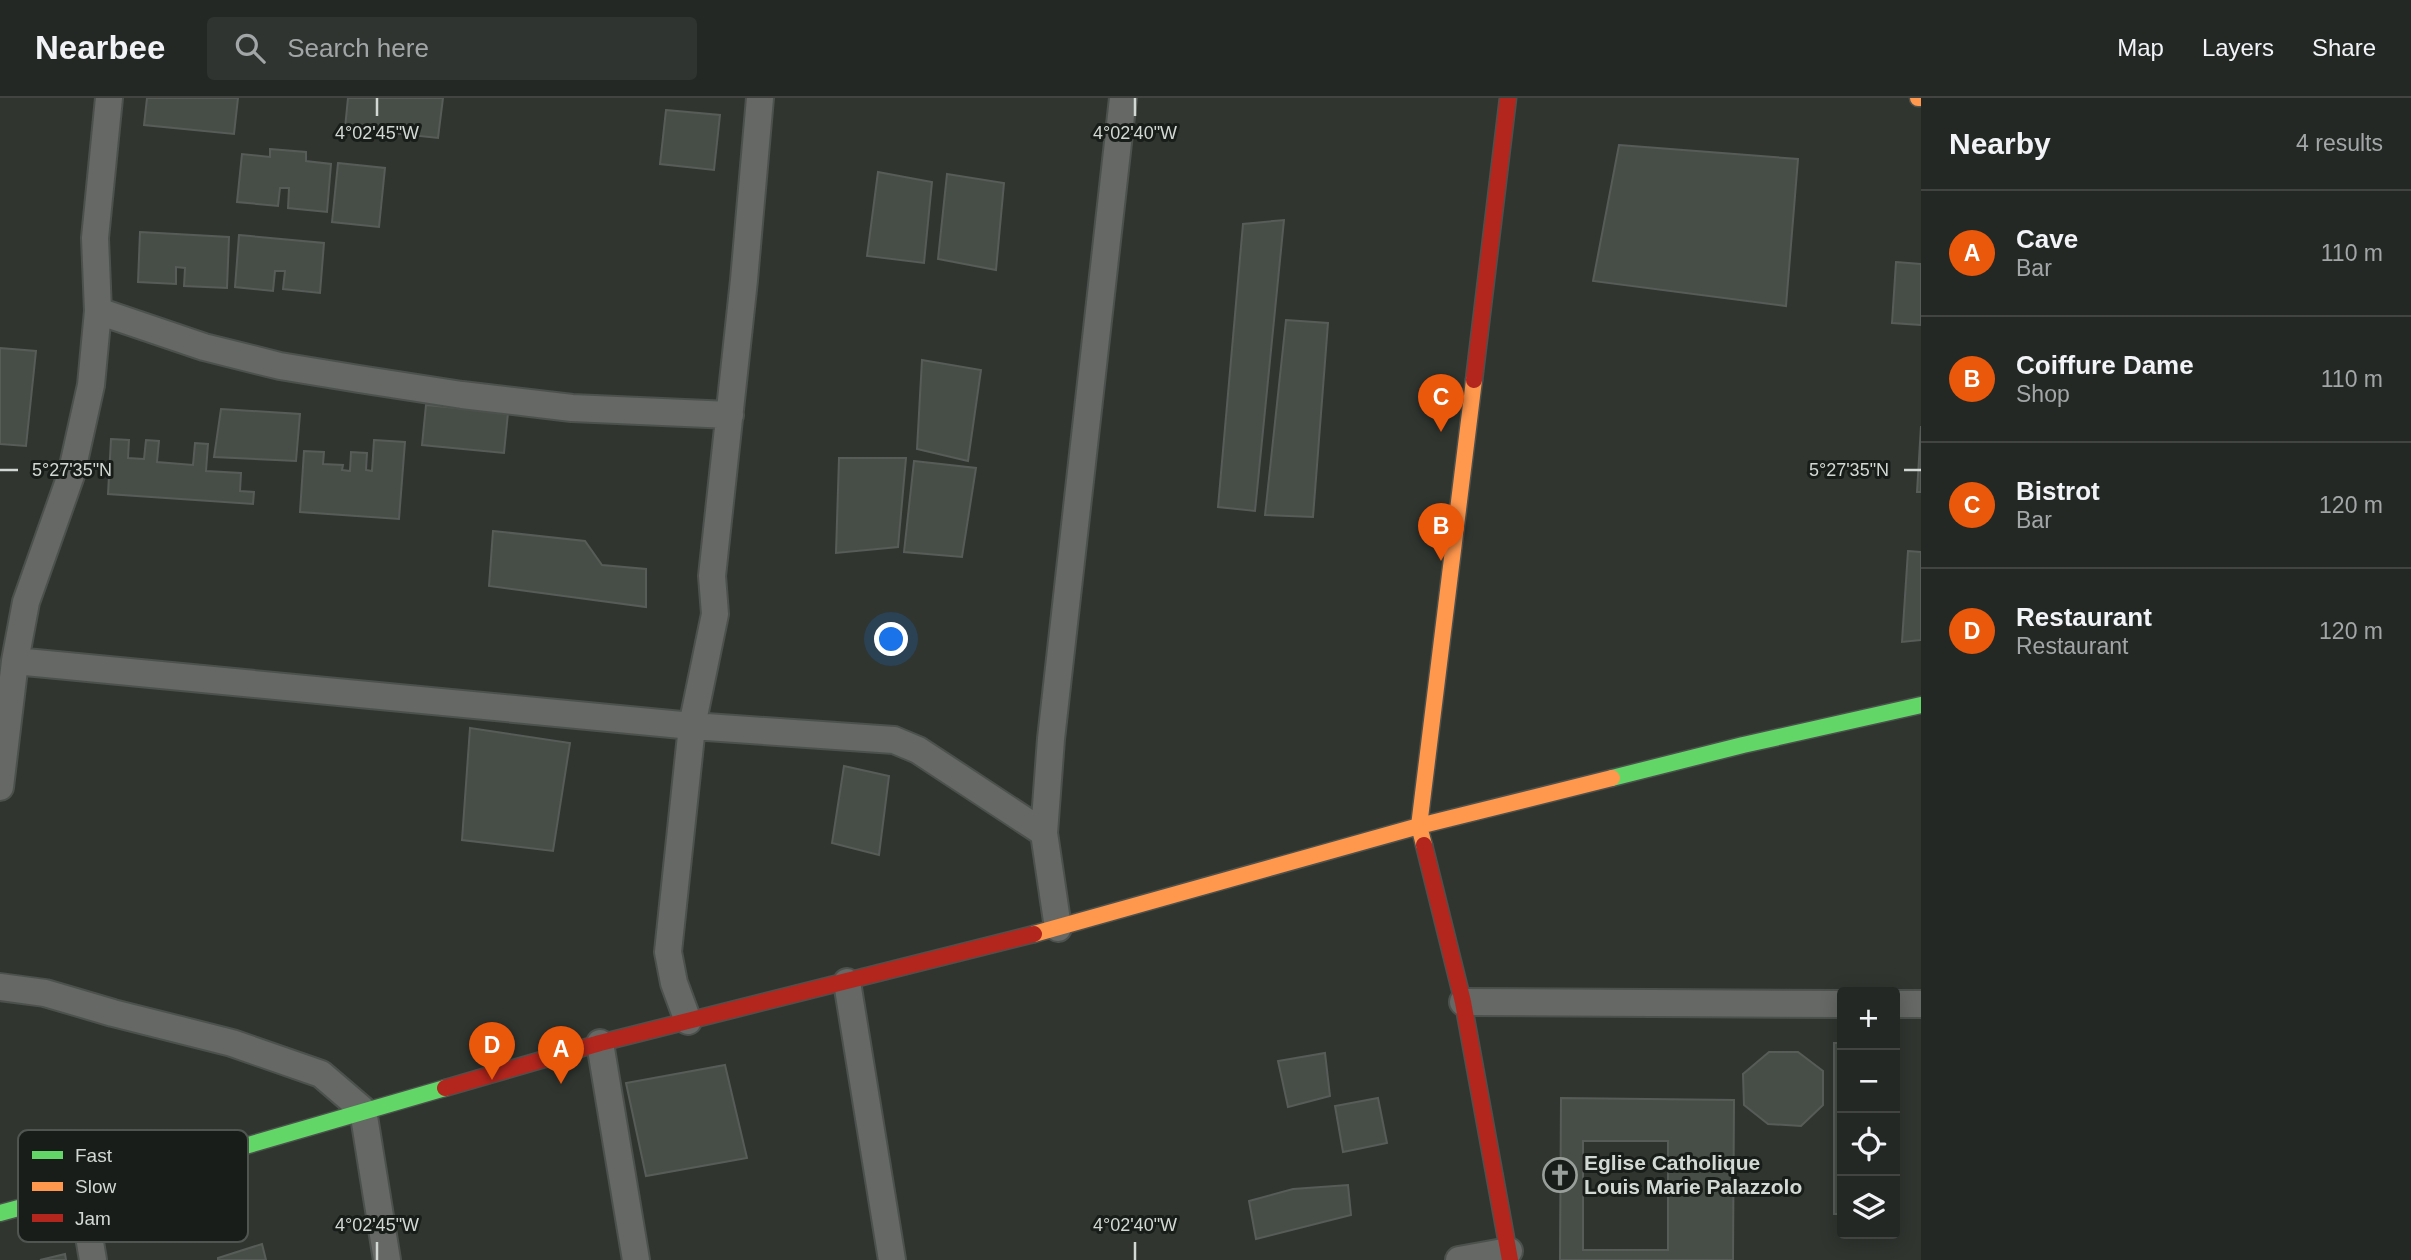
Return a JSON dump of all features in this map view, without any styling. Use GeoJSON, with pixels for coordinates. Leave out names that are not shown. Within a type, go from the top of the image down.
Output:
{"type":"FeatureCollection","features":[{"type":"Feature","properties":{"kind":"street"},"geometry":{"type":"LineString","coordinates":[[0,787],[15,661],[26,603],[71,475],[91,385],[98,311],[95,238],[109,98]]}},
{"type":"Feature","properties":{"kind":"street"},"geometry":{"type":"LineString","coordinates":[[688,1021],[674,983],[668,952],[692,726],[715,614],[712,576],[760,98]]}},
{"type":"Feature","properties":{"kind":"street"},"geometry":{"type":"LineString","coordinates":[[1058,928],[1044,833],[1051,738],[1123,98]]}},
{"type":"Feature","properties":{"kind":"street"},"geometry":{"type":"LineString","coordinates":[[1459,1260],[1509,1256],[1463,1002],[1419,826],[1508,98]]}},
{"type":"Feature","properties":{"kind":"street"},"geometry":{"type":"LineString","coordinates":[[98,311],[204,347],[280,366],[462,395],[572,408],[730,415]]}},
{"type":"Feature","properties":{"kind":"street"},"geometry":{"type":"LineString","coordinates":[[15,661],[692,726],[894,740],[918,750],[1044,833]]}},
{"type":"Feature","properties":{"kind":"street"},"geometry":{"type":"LineString","coordinates":[[248,1145],[600,1043],[1058,928],[1419,826],[1743,745],[1921,705]]}},
{"type":"Feature","properties":{"kind":"street"},"geometry":{"type":"LineString","coordinates":[[847,982],[892,1260]]}},
{"type":"Feature","properties":{"kind":"street"},"geometry":{"type":"LineString","coordinates":[[0,987],[45,993],[232,1043],[321,1074],[363,1110],[387,1260]]}},
{"type":"Feature","properties":{"kind":"street"},"geometry":{"type":"LineString","coordinates":[[1463,1002],[1837,1004]]}},
{"type":"Feature","properties":{"kind":"street"},"geometry":{"type":"LineString","coordinates":[[1900,1004],[1921,1004]]}},
{"type":"Feature","properties":{"kind":"street"},"geometry":{"type":"LineString","coordinates":[[600,1043],[636,1260]]}},
{"type":"Feature","properties":{"kind":"street"},"geometry":{"type":"LineString","coordinates":[[0,1213],[18,1208]]}},
{"type":"Feature","properties":{"kind":"street"},"geometry":{"type":"LineString","coordinates":[[90,1242],[93,1260]]}},
{"type":"Feature","properties":{"kind":"building"},"geometry":{"type":"Polygon","coordinates":[[[147,98],[238,98],[234,134],[144,125],[147,98]]]}},
{"type":"Feature","properties":{"kind":"building"},"geometry":{"type":"Polygon","coordinates":[[[348,98],[443,98],[438,138],[345,128],[348,98]]]}},
{"type":"Feature","properties":{"kind":"building"},"geometry":{"type":"Polygon","coordinates":[[[666,110],[720,115],[714,170],[660,164],[666,110]]]}},
{"type":"Feature","properties":{"kind":"building"},"geometry":{"type":"Polygon","coordinates":[[[1619,145],[1798,159],[1786,306],[1593,281],[1619,145]]]}},
{"type":"Feature","properties":{"kind":"building"},"geometry":{"type":"Polygon","coordinates":[[[270,149],[306,152],[306,161],[331,164],[327,212],[288,208],[289,188],[280,188],[278,206],[237,202],[242,154],[270,157],[270,149]]]}},
{"type":"Feature","properties":{"kind":"building"},"geometry":{"type":"Polygon","coordinates":[[[338,163],[385,168],[379,227],[332,222],[338,163]]]}},
{"type":"Feature","properties":{"kind":"building"},"geometry":{"type":"Polygon","coordinates":[[[878,172],[932,182],[924,263],[867,256],[878,172]]]}},
{"type":"Feature","properties":{"kind":"building"},"geometry":{"type":"Polygon","coordinates":[[[947,174],[1004,183],[996,270],[938,259],[947,174]]]}},
{"type":"Feature","properties":{"kind":"building"},"geometry":{"type":"Polygon","coordinates":[[[1284,220],[1255,511],[1218,507],[1243,224],[1284,220]]]}},
{"type":"Feature","properties":{"kind":"building"},"geometry":{"type":"Polygon","coordinates":[[[140,232],[229,237],[227,288],[184,286],[185,268],[176,267],[176,284],[138,282],[140,232]]]}},
{"type":"Feature","properties":{"kind":"building"},"geometry":{"type":"Polygon","coordinates":[[[239,235],[324,243],[320,293],[283,289],[285,271],[275,271],[273,291],[235,287],[239,235]]]}},
{"type":"Feature","properties":{"kind":"building"},"geometry":{"type":"Polygon","coordinates":[[[1896,262],[1921,264],[1921,325],[1892,323],[1896,262]]]}},
{"type":"Feature","properties":{"kind":"building"},"geometry":{"type":"Polygon","coordinates":[[[1286,320],[1328,323],[1313,517],[1265,515],[1286,320]]]}},
{"type":"Feature","properties":{"kind":"building"},"geometry":{"type":"Polygon","coordinates":[[[0,348],[36,351],[26,446],[0,444],[0,348]]]}},
{"type":"Feature","properties":{"kind":"building"},"geometry":{"type":"Polygon","coordinates":[[[922,360],[981,370],[968,461],[917,449],[922,360]]]}},
{"type":"Feature","properties":{"kind":"building"},"geometry":{"type":"Polygon","coordinates":[[[426,405],[508,413],[504,453],[422,445],[426,405]]]}},
{"type":"Feature","properties":{"kind":"building"},"geometry":{"type":"Polygon","coordinates":[[[221,409],[300,414],[296,461],[214,457],[221,409]]]}},
{"type":"Feature","properties":{"kind":"building"},"geometry":{"type":"Polygon","coordinates":[[[1921,426],[1921,492],[1917,492],[1921,426]]]}},
{"type":"Feature","properties":{"kind":"building"},"geometry":{"type":"Polygon","coordinates":[[[111,439],[129,440],[128,458],[144,459],[146,440],[159,441],[157,462],[193,465],[195,443],[208,444],[206,471],[241,473],[240,491],[254,492],[253,504],[108,494],[111,439]]]}},
{"type":"Feature","properties":{"kind":"building"},"geometry":{"type":"Polygon","coordinates":[[[374,440],[405,442],[399,519],[300,512],[304,451],[324,452],[323,464],[343,465],[342,470],[350,471],[351,452],[367,453],[366,470],[372,471],[374,440]]]}},
{"type":"Feature","properties":{"kind":"building"},"geometry":{"type":"Polygon","coordinates":[[[839,458],[906,458],[898,547],[836,553],[839,458]]]}},
{"type":"Feature","properties":{"kind":"building"},"geometry":{"type":"Polygon","coordinates":[[[914,461],[976,468],[962,557],[904,552],[914,461]]]}},
{"type":"Feature","properties":{"kind":"building"},"geometry":{"type":"Polygon","coordinates":[[[493,531],[585,541],[602,565],[646,569],[646,607],[489,586],[493,531]]]}},
{"type":"Feature","properties":{"kind":"building"},"geometry":{"type":"Polygon","coordinates":[[[1908,551],[1921,552],[1921,640],[1902,642],[1908,551]]]}},
{"type":"Feature","properties":{"kind":"building"},"geometry":{"type":"Polygon","coordinates":[[[470,728],[570,743],[553,851],[462,840],[470,728]]]}},
{"type":"Feature","properties":{"kind":"building"},"geometry":{"type":"Polygon","coordinates":[[[844,766],[889,776],[879,855],[832,843],[844,766]]]}},
{"type":"Feature","properties":{"kind":"building"},"geometry":{"type":"Polygon","coordinates":[[[1834,1043],[1837,1043],[1837,1214],[1834,1214],[1834,1043]]]}},
{"type":"Feature","properties":{"kind":"building"},"geometry":{"type":"Polygon","coordinates":[[[1769,1052],[1798,1052],[1823,1071],[1823,1105],[1801,1126],[1768,1124],[1744,1105],[1743,1074],[1769,1052]]]}},
{"type":"Feature","properties":{"kind":"building"},"geometry":{"type":"Polygon","coordinates":[[[1325,1053],[1330,1096],[1288,1107],[1278,1061],[1325,1053]]]}},
{"type":"Feature","properties":{"kind":"building"},"geometry":{"type":"Polygon","coordinates":[[[725,1065],[747,1158],[646,1176],[626,1083],[725,1065]]]}},
{"type":"Feature","properties":{"kind":"building"},"geometry":{"type":"Polygon","coordinates":[[[1378,1098],[1387,1143],[1343,1152],[1335,1106],[1378,1098]]]}},
{"type":"Feature","properties":{"kind":"building"},"geometry":{"type":"Polygon","coordinates":[[[1561,1098],[1734,1100],[1733,1260],[1560,1260],[1561,1098]],[[1583,1141],[1583,1250],[1668,1250],[1668,1141],[1583,1141]]]}},
{"type":"Feature","properties":{"kind":"building"},"geometry":{"type":"Polygon","coordinates":[[[1348,1185],[1351,1215],[1256,1239],[1249,1201],[1293,1189],[1348,1185]]]}},
{"type":"Feature","properties":{"kind":"building"},"geometry":{"type":"Polygon","coordinates":[[[262,1244],[266,1260],[218,1260],[218,1258],[262,1244]]]}},
{"type":"Feature","properties":{"kind":"building"},"geometry":{"type":"Polygon","coordinates":[[[65,1254],[66,1260],[40,1260],[65,1254]]]}},
{"type":"Feature","properties":{"kind":"traffic: fast"},"geometry":{"type":"LineString","coordinates":[[1612,778],[1921,705]]}},
{"type":"Feature","properties":{"kind":"traffic: fast"},"geometry":{"type":"LineString","coordinates":[[248,1145],[445,1088]]}},
{"type":"Feature","properties":{"kind":"traffic: fast"},"geometry":{"type":"LineString","coordinates":[[0,1213],[18,1208]]}},
{"type":"Feature","properties":{"kind":"traffic: slow"},"geometry":{"type":"LineString","coordinates":[[1424,845],[1419,826],[1474,380]]}},
{"type":"Feature","properties":{"kind":"traffic: slow"},"geometry":{"type":"LineString","coordinates":[[1034,934],[1419,826],[1612,778]]}},
{"type":"Feature","properties":{"kind":"traffic: jam"},"geometry":{"type":"LineString","coordinates":[[1474,380],[1508,98]]}},
{"type":"Feature","properties":{"kind":"traffic: jam"},"geometry":{"type":"LineString","coordinates":[[1424,845],[1463,1002],[1510,1260]]}},
{"type":"Feature","properties":{"kind":"traffic: jam"},"geometry":{"type":"LineString","coordinates":[[445,1088],[600,1043],[1034,934]]}},
{"type":"Feature","properties":{"kind":"place","name":"Bistrot"},"geometry":{"type":"Point","coordinates":[1441,432]}},
{"type":"Feature","properties":{"kind":"place","name":"Coiffure Dame"},"geometry":{"type":"Point","coordinates":[1441,561]}},
{"type":"Feature","properties":{"kind":"place","name":"Restaurant"},"geometry":{"type":"Point","coordinates":[492,1080]}},
{"type":"Feature","properties":{"kind":"place","name":"Cave"},"geometry":{"type":"Point","coordinates":[561,1084]}},
{"type":"Feature","properties":{"kind":"place","name":"Eglise Catholique Louis Marie Palazzolo"},"geometry":{"type":"Point","coordinates":[1560,1175]}}]}
